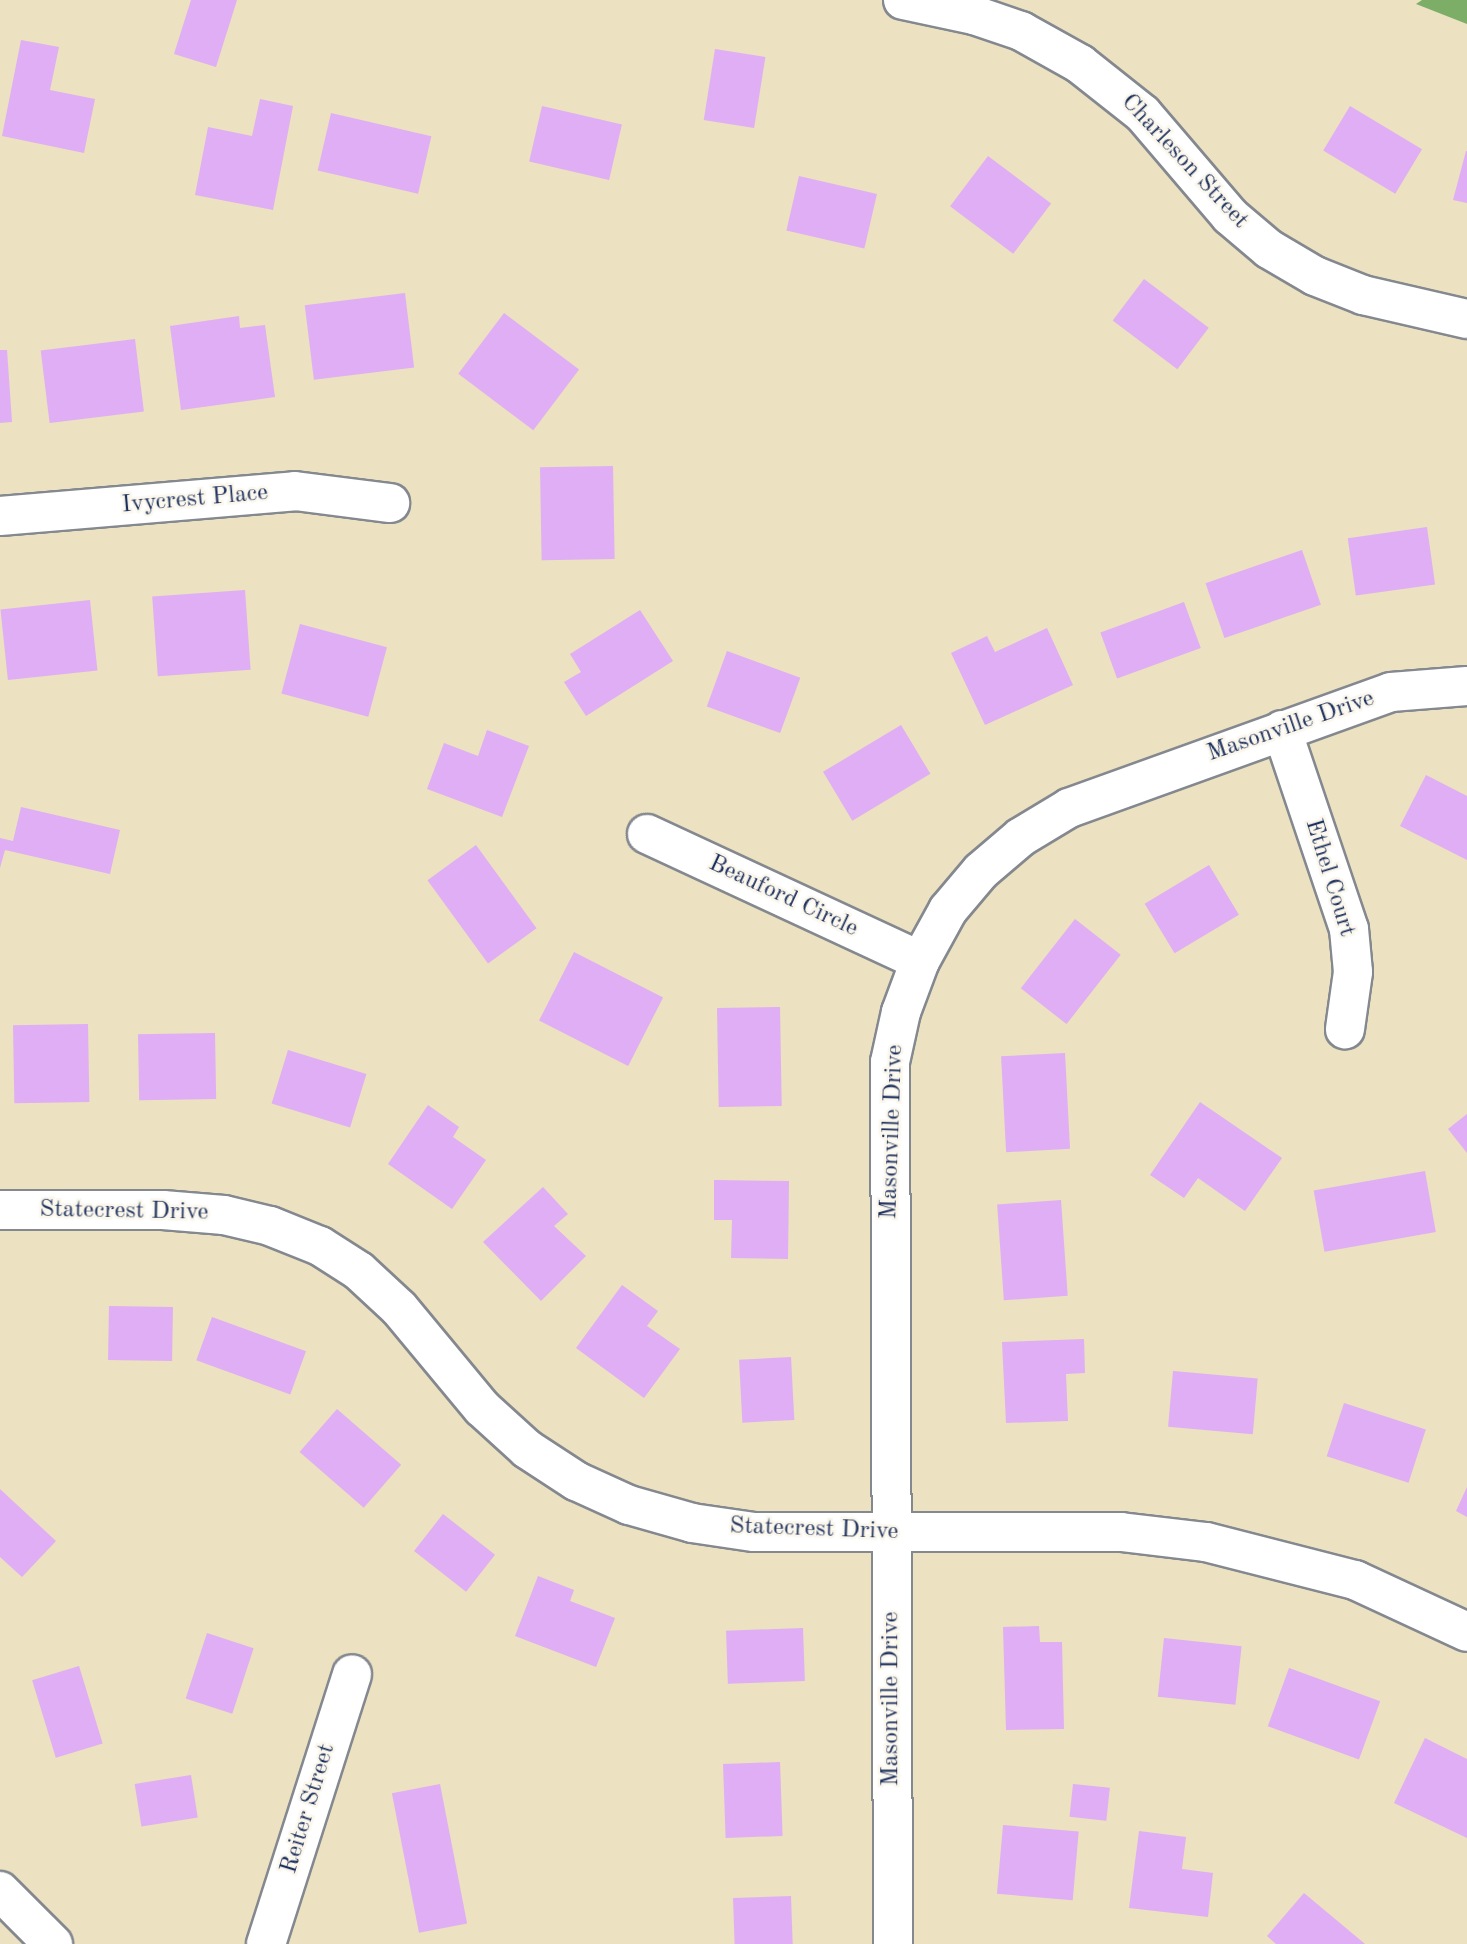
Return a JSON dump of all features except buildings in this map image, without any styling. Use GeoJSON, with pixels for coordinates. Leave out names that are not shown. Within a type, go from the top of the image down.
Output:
{"type":"FeatureCollection","features":[{"type":"Feature","properties":{"kind":"street","name":"Charleson Street"},"geometry":{"type":"LineString","coordinates":[[903,0],[974,15],[1021,31],[1080,64],[1143,114],[1230,216],[1269,249],[1315,276],[1363,295],[1467,319]]}},
{"type":"Feature","properties":{"kind":"street","name":"Ivycrest Place"},"geometry":{"type":"LineString","coordinates":[[0,516],[295,491],[390,503]]}},
{"type":"Feature","properties":{"kind":"street","name":"Masonville Drive"},"geometry":{"type":"LineString","coordinates":[[893,1944],[890,1062],[901,1012],[920,961],[948,910],[981,871],[1021,836],[1104,793],[1391,692],[1467,686]]}},
{"type":"Feature","properties":{"kind":"street","name":"Ethel Court"},"geometry":{"type":"LineString","coordinates":[[1282,730],[1349,929],[1353,972],[1345,1029]]}},
{"type":"Feature","properties":{"kind":"street","name":"Beauford Circle"},"geometry":{"type":"LineString","coordinates":[[647,834],[920,961]]}},
{"type":"Feature","properties":{"kind":"street","name":"Statecrest Drive"},"geometry":{"type":"LineString","coordinates":[[0,1210],[163,1210],[223,1215],[270,1226],[320,1246],[359,1271],[399,1308],[482,1408],[527,1449],[576,1481],[628,1505],[691,1523],[754,1532],[1121,1532],[1206,1542],[1355,1580],[1467,1632]]}},
{"type":"Feature","properties":{"kind":"street","name":"Reiter Street"},"geometry":{"type":"LineString","coordinates":[[266,1944],[352,1674]]}},
{"type":"Feature","properties":{"kind":"street"},"geometry":{"type":"LineString","coordinates":[[0,1892],[53,1944]]}},
{"type":"Feature","properties":{"kind":"green space"},"geometry":{"type":"Polygon","coordinates":[[[1422,0],[1467,0],[1467,24],[1416,4],[1422,0]]]}}]}
